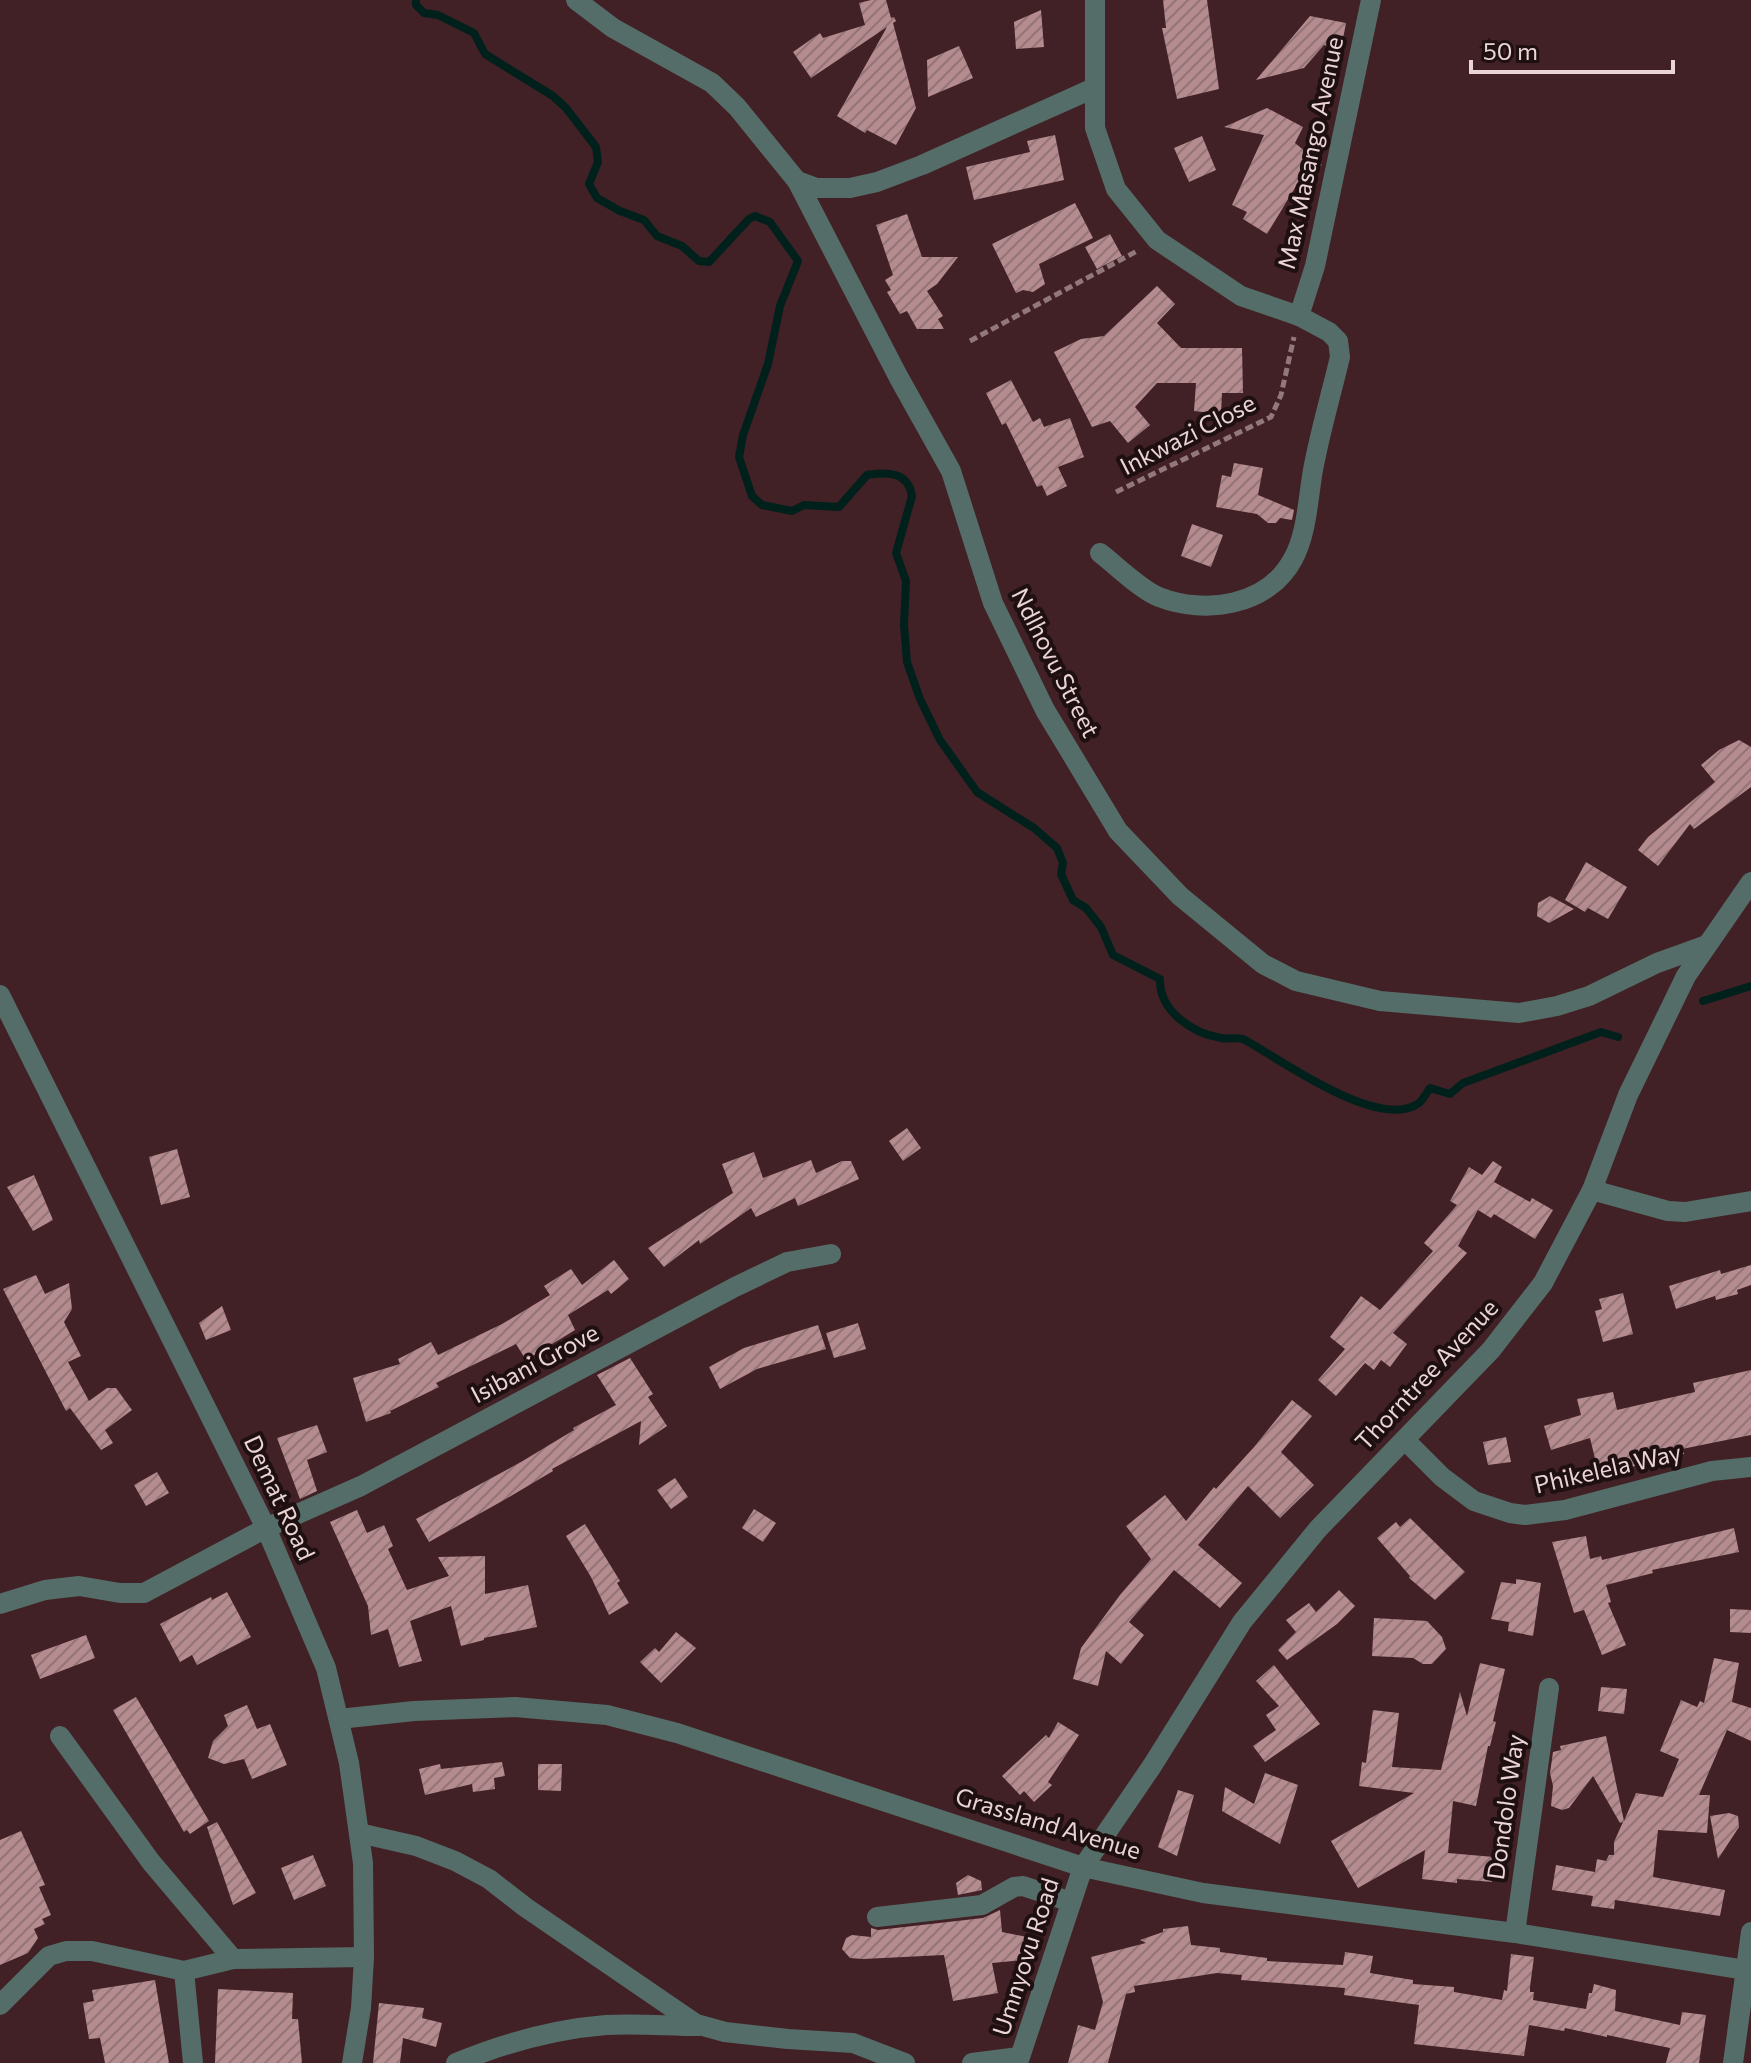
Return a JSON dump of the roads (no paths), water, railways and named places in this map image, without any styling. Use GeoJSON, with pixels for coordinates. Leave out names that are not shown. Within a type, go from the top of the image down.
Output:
{"type":"FeatureCollection","features":[{"type":"Feature","properties":{"kind":"street","name":"Ndlhovu Street"},"geometry":{"type":"LineString","coordinates":[[576,0],[613,28],[712,83],[737,107],[797,181],[951,471],[993,603],[1045,710],[1118,831],[1180,896],[1263,964],[1296,981],[1380,1001],[1519,1013],[1589,996],[1657,963],[1707,945]]}},
{"type":"Feature","properties":{"kind":"street"},"geometry":{"type":"LineString","coordinates":[[1095,0],[1095,128],[1116,189],[1157,240],[1241,296],[1299,316],[1329,332],[1338,341],[1340,357],[1299,545],[1293,560],[1262,594],[1240,603],[1184,605],[1156,596],[1100,553]]}},
{"type":"Feature","properties":{"kind":"street","name":"Max Masango Avenue"},"geometry":{"type":"LineString","coordinates":[[1299,316],[1315,266],[1371,0]]}},
{"type":"Feature","properties":{"kind":"street"},"geometry":{"type":"LineString","coordinates":[[797,181],[816,188],[850,188],[877,182],[1094,88]]}},
{"type":"Feature","properties":{"kind":"street","name":"Thorntree Avenue"},"geometry":{"type":"LineString","coordinates":[[1083,1867],[1152,1766],[1242,1622],[1318,1529],[1491,1350],[1543,1283],[1592,1190],[1628,1095],[1686,976],[1751,882]]}},
{"type":"Feature","properties":{"kind":"street","name":"Demat Road"},"geometry":{"type":"LineString","coordinates":[[0,995],[5,1017],[266,1528],[317,1643],[339,1719],[359,1833],[365,1895],[361,2008],[352,2063]]}},
{"type":"Feature","properties":{"kind":"street"},"geometry":{"type":"LineString","coordinates":[[1592,1190],[1668,1211],[1685,1212],[1751,1201]]}},
{"type":"Feature","properties":{"kind":"street","name":"Isibani Grove"},"geometry":{"type":"LineString","coordinates":[[0,1604],[45,1590],[79,1586],[120,1593],[144,1593],[266,1528],[361,1486],[735,1287],[787,1262],[831,1254]]}},
{"type":"Feature","properties":{"kind":"street","name":"Phikelela Way"},"geometry":{"type":"LineString","coordinates":[[1405,1440],[1442,1477],[1474,1501],[1525,1515],[1565,1510],[1712,1471],[1751,1467]]}},
{"type":"Feature","properties":{"kind":"street","name":"Dondolo Way"},"geometry":{"type":"LineString","coordinates":[[1515,1933],[1549,1688]]}},
{"type":"Feature","properties":{"kind":"street","name":"Grassland Avenue"},"geometry":{"type":"LineString","coordinates":[[339,1719],[414,1711],[515,1707],[607,1715],[677,1733],[1083,1867],[1203,1893],[1515,1933],[1748,1971]]}},
{"type":"Feature","properties":{"kind":"street"},"geometry":{"type":"LineString","coordinates":[[60,1736],[151,1862],[233,1959]]}},
{"type":"Feature","properties":{"kind":"street"},"geometry":{"type":"LineString","coordinates":[[359,1833],[416,1846],[489,1879],[676,2012],[705,2026],[725,2032],[853,2043],[905,2063]]}},
{"type":"Feature","properties":{"kind":"street","name":"Umnyovu Road"},"geometry":{"type":"LineString","coordinates":[[1019,2060],[1083,1867]]}},
{"type":"Feature","properties":{"kind":"street"},"geometry":{"type":"LineString","coordinates":[[877,1917],[982,1905],[1014,1887],[1023,1886],[1071,1902]]}},
{"type":"Feature","properties":{"kind":"street"},"geometry":{"type":"LineString","coordinates":[[1733,2063],[1751,1932]]}},
{"type":"Feature","properties":{"kind":"street"},"geometry":{"type":"LineString","coordinates":[[0,2005],[49,1956],[66,1951],[92,1951],[184,1971],[233,1959],[364,1957]]}},
{"type":"Feature","properties":{"kind":"street"},"geometry":{"type":"LineString","coordinates":[[184,1971],[193,2063]]}},
{"type":"Feature","properties":{"kind":"street"},"geometry":{"type":"LineString","coordinates":[[456,2063],[542,2037],[592,2027],[705,2026]]}},
{"type":"Feature","properties":{"kind":"street"},"geometry":{"type":"LineString","coordinates":[[972,2063],[1019,2060]]}},
{"type":"Feature","properties":{"kind":"waterway"},"geometry":{"type":"LineString","coordinates":[[416,0],[416,5],[424,13],[438,15],[474,33],[485,54],[553,96],[566,108],[596,147],[598,162],[589,184],[597,198],[644,220],[657,236],[682,246],[699,261],[709,262],[749,219],[755,216],[770,222],[798,261],[780,306],[768,364],[743,435],[739,457],[752,496],[762,505],[792,511],[804,505],[839,507],[867,475],[896,475],[906,482],[912,496],[896,553],[906,581],[904,625],[907,662],[920,699],[940,740],[977,792],[1034,828],[1057,848],[1063,863],[1061,874],[1073,900],[1086,908],[1101,927],[1113,955],[1160,979],[1165,1001],[1179,1019],[1210,1035],[1245,1040],[1330,1090],[1356,1101],[1380,1108],[1401,1109],[1419,1103],[1430,1088],[1450,1094],[1463,1083],[1601,1032],[1618,1037]]}},
{"type":"Feature","properties":{"kind":"waterway"},"geometry":{"type":"LineString","coordinates":[[1703,1001],[1751,986]]}}]}
